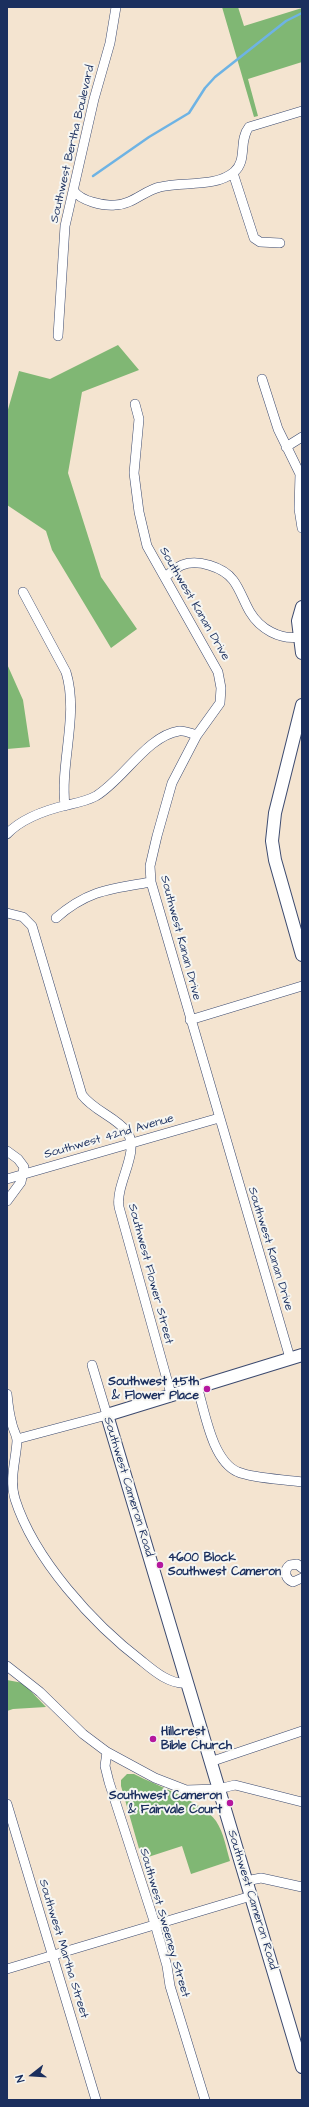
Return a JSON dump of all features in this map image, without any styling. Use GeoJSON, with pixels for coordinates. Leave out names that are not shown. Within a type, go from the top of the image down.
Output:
{"type":"FeatureCollection","features":[{"type":"Feature","properties":{"kind":"street","name":"Southwest Bertha Boulevard"},"geometry":{"type":"LineString","coordinates":[[58,336],[65,226],[74,191],[74,180],[92,106],[110,43],[116,7]]}},
{"type":"Feature","properties":{"kind":"street"},"geometry":{"type":"LineString","coordinates":[[74,191],[78,197],[114,205],[123,204],[160,187],[216,180],[233,173],[240,165],[243,157],[244,134],[249,127],[302,111]]}},
{"type":"Feature","properties":{"kind":"street"},"geometry":{"type":"LineString","coordinates":[[233,173],[254,238],[260,242],[280,243]]}},
{"type":"Feature","properties":{"kind":"street"},"geometry":{"type":"LineString","coordinates":[[262,379],[278,429],[300,474],[299,509],[302,528]]}},
{"type":"Feature","properties":{"kind":"street","name":"Southwest Kanan Drive"},"geometry":{"type":"LineString","coordinates":[[135,404],[139,415],[134,473],[136,493],[147,546],[220,677],[221,695],[220,703],[197,735],[172,783],[156,836],[150,866],[151,882],[190,1020],[290,1358]]}},
{"type":"Feature","properties":{"kind":"street"},"geometry":{"type":"LineString","coordinates":[[286,447],[302,437]]}},
{"type":"Feature","properties":{"kind":"street"},"geometry":{"type":"LineString","coordinates":[[165,578],[184,564],[201,564],[219,569],[233,580],[250,613],[262,626],[280,636],[289,638],[299,637]]}},
{"type":"Feature","properties":{"kind":"street"},"geometry":{"type":"LineString","coordinates":[[23,592],[63,665],[69,683],[71,713],[64,783],[65,806]]}},
{"type":"Feature","properties":{"kind":"street"},"geometry":{"type":"LineString","coordinates":[[302,607],[298,621],[302,653]]}},
{"type":"Feature","properties":{"kind":"street"},"geometry":{"type":"LineString","coordinates":[[302,706],[275,813],[272,836],[275,860],[302,955]]}},
{"type":"Feature","properties":{"kind":"street"},"geometry":{"type":"LineString","coordinates":[[7,834],[15,826],[37,815],[96,796],[125,772],[153,744],[167,736],[180,731],[197,735]]}},
{"type":"Feature","properties":{"kind":"street"},"geometry":{"type":"LineString","coordinates":[[56,918],[70,906],[91,894],[151,882]]}},
{"type":"Feature","properties":{"kind":"street"},"geometry":{"type":"LineString","coordinates":[[7,913],[23,917],[32,926],[82,1095],[88,1102],[126,1130],[131,1143]]}},
{"type":"Feature","properties":{"kind":"street"},"geometry":{"type":"LineString","coordinates":[[190,1020],[302,986]]}},
{"type":"Feature","properties":{"kind":"street","name":"Southwest 42nd Avenue"},"geometry":{"type":"LineString","coordinates":[[7,1178],[219,1118]]}},
{"type":"Feature","properties":{"kind":"street","name":"Southwest Flower Street"},"geometry":{"type":"LineString","coordinates":[[131,1143],[129,1160],[119,1190],[119,1207],[171,1394]]}},
{"type":"Feature","properties":{"kind":"street"},"geometry":{"type":"LineString","coordinates":[[7,1151],[22,1163],[24,1174],[18,1189],[7,1201]]}},
{"type":"Feature","properties":{"kind":"street"},"geometry":{"type":"LineString","coordinates":[[17,1439],[107,1415],[171,1394],[302,1355]]}},
{"type":"Feature","properties":{"kind":"street","name":"Southwest Cameron Road"},"geometry":{"type":"LineString","coordinates":[[92,1365],[302,2068]]}},
{"type":"Feature","properties":{"kind":"street"},"geometry":{"type":"LineString","coordinates":[[198,1386],[216,1449],[227,1466],[246,1474],[302,1482]]}},
{"type":"Feature","properties":{"kind":"street"},"geometry":{"type":"LineString","coordinates":[[7,1394],[12,1424],[17,1439],[13,1480],[14,1496],[34,1540],[66,1586],[105,1631],[117,1642],[174,1683],[187,1683]]}},
{"type":"Feature","properties":{"kind":"street"},"geometry":{"type":"LineString","coordinates":[[302,1568],[297,1564],[290,1565],[286,1570],[287,1578],[293,1582],[302,1578]]}},
{"type":"Feature","properties":{"kind":"street"},"geometry":{"type":"LineString","coordinates":[[7,1667],[23,1677],[83,1734],[107,1752],[170,1785],[191,1790],[218,1789],[239,1786],[302,1802]]}},
{"type":"Feature","properties":{"kind":"street"},"geometry":{"type":"LineString","coordinates":[[210,1762],[302,1731]]}},
{"type":"Feature","properties":{"kind":"street","name":"Southwest Sweeney Street"},"geometry":{"type":"LineString","coordinates":[[107,1752],[105,1766],[109,1782],[155,1924],[167,1966],[170,1986],[205,2100]]}},
{"type":"Feature","properties":{"kind":"street","name":"Southwest Martha Street"},"geometry":{"type":"LineString","coordinates":[[7,1804],[96,2100]]}},
{"type":"Feature","properties":{"kind":"street"},"geometry":{"type":"LineString","coordinates":[[246,1881],[261,1878],[302,1887]]}},
{"type":"Feature","properties":{"kind":"street"},"geometry":{"type":"LineString","coordinates":[[7,1968],[250,1896]]}},
{"type":"Feature","properties":{"kind":"green space"},"geometry":{"type":"Polygon","coordinates":[[[222,7],[238,7],[244,26],[302,8],[302,62],[248,79],[258,116],[254,117],[222,7]]]}},
{"type":"Feature","properties":{"kind":"green space"},"geometry":{"type":"Polygon","coordinates":[[[118,345],[139,370],[82,392],[68,473],[101,577],[137,629],[111,648],[52,550],[46,531],[7,505],[7,413],[19,371],[50,379],[118,345]]]}},
{"type":"Feature","properties":{"kind":"green space"},"geometry":{"type":"Polygon","coordinates":[[[7,664],[23,700],[30,747],[7,749],[7,664]]]}},
{"type":"Feature","properties":{"kind":"green space"},"geometry":{"type":"Polygon","coordinates":[[[7,1680],[23,1683],[46,1707],[13,1709],[7,1711],[7,1680]]]}},
{"type":"Feature","properties":{"kind":"green space"},"geometry":{"type":"Polygon","coordinates":[[[127,1774],[134,1774],[178,1794],[201,1807],[216,1821],[221,1830],[230,1861],[191,1874],[182,1846],[142,1859],[121,1786],[121,1780],[127,1774]]]}},
{"type":"Feature","properties":{"kind":"waterway"},"geometry":{"type":"LineString","coordinates":[[93,176],[149,137],[189,113],[205,88],[215,77],[286,21],[302,13]]}},
{"type":"Feature","properties":{"kind":"place","name":"Southwest 45th & Flower Place"},"geometry":{"type":"Point","coordinates":[207,1389]}},
{"type":"Feature","properties":{"kind":"place","name":"4600 Block Southwest Cameron"},"geometry":{"type":"Point","coordinates":[160,1565]}},
{"type":"Feature","properties":{"kind":"place","name":"Hillcrest Bible Church"},"geometry":{"type":"Point","coordinates":[153,1739]}},
{"type":"Feature","properties":{"kind":"place","name":"Southwest Cameron & Fairvale Court"},"geometry":{"type":"Point","coordinates":[230,1803]}}]}
